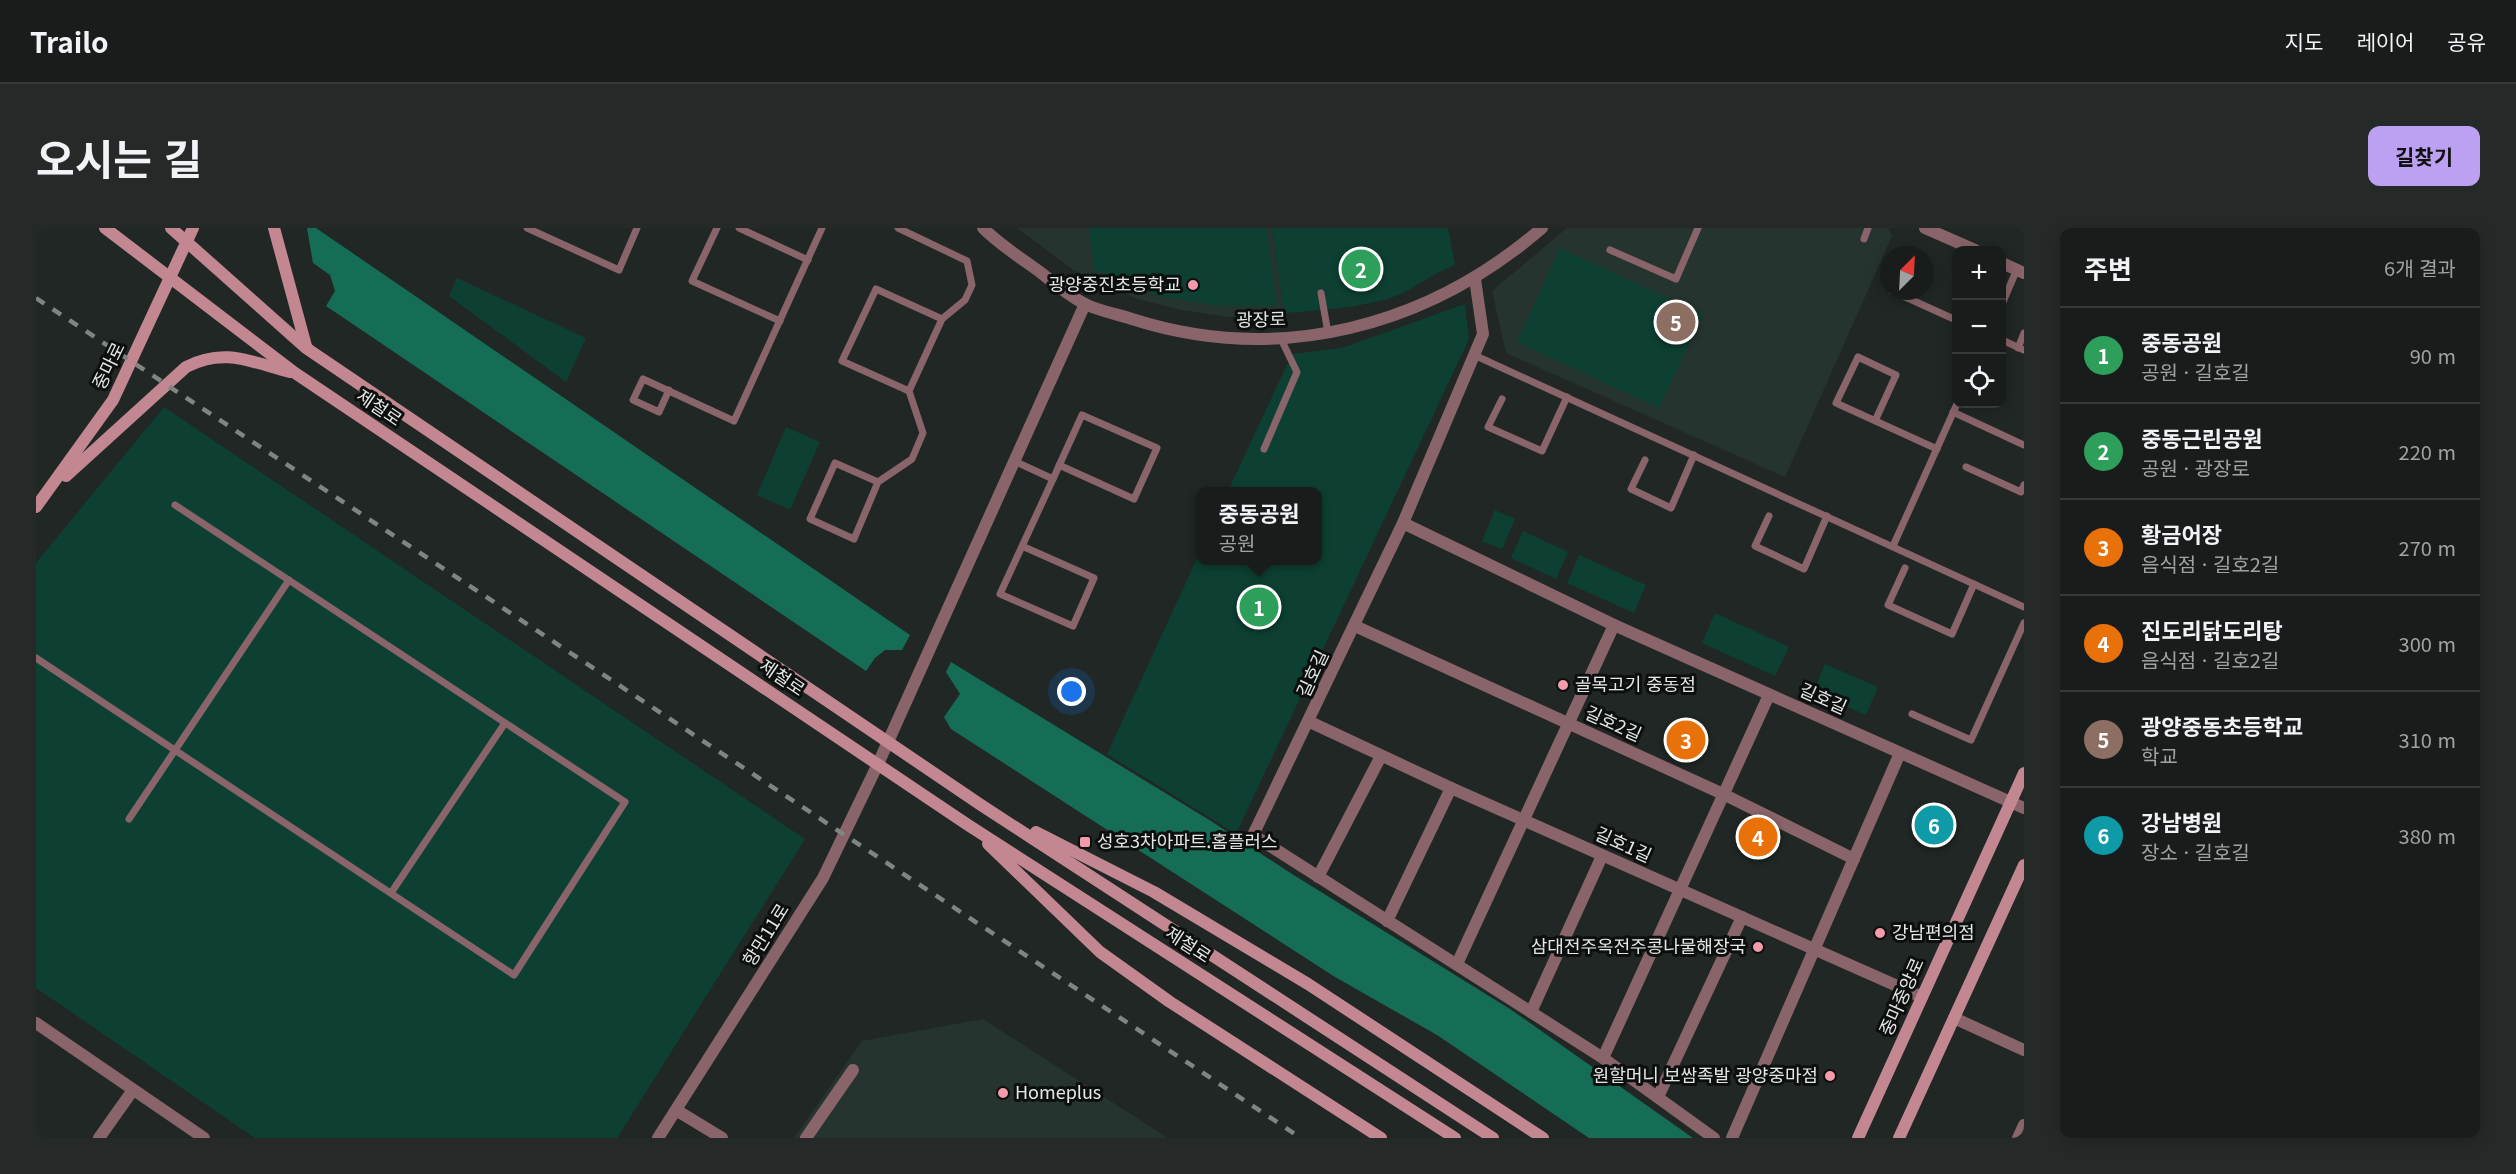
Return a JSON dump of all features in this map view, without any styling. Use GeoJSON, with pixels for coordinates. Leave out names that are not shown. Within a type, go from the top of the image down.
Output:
{"type":"FeatureCollection","features":[{"type":"Feature","properties":{"kind":"main road","name":"제철로"},"geometry":{"type":"LineString","coordinates":[[105,228],[295,374],[968,825],[1455,1138]]}},
{"type":"Feature","properties":{"kind":"main road","name":"제철로"},"geometry":{"type":"LineString","coordinates":[[171,228],[306,348],[981,805],[1493,1138]]}},
{"type":"Feature","properties":{"kind":"main road","name":"중마로"},"geometry":{"type":"LineString","coordinates":[[36,507],[113,400],[193,228]]}},
{"type":"Feature","properties":{"kind":"main road"},"geometry":{"type":"LineString","coordinates":[[274,228],[306,348]]}},
{"type":"Feature","properties":{"kind":"main road"},"geometry":{"type":"LineString","coordinates":[[45,495],[186,367],[205,357],[228,356],[295,374]]}},
{"type":"Feature","properties":{"kind":"main road","name":"중마중앙로"},"geometry":{"type":"LineString","coordinates":[[1858,1138],[2024,773]]}},
{"type":"Feature","properties":{"kind":"main road"},"geometry":{"type":"LineString","coordinates":[[981,805],[1154,892],[1308,984],[1543,1138]]}},
{"type":"Feature","properties":{"kind":"main road"},"geometry":{"type":"LineString","coordinates":[[968,825],[1100,952],[1170,1002],[1381,1138]]}},
{"type":"Feature","properties":{"kind":"main road"},"geometry":{"type":"LineString","coordinates":[[1899,1138],[2024,865]]}},
{"type":"Feature","properties":{"kind":"street","name":"광장로"},"geometry":{"type":"LineString","coordinates":[[983,228],[1085,304],[1169,329],[1221,338],[1281,339],[1328,333],[1401,313],[1475,279],[1511,255],[1542,228]]}},
{"type":"Feature","properties":{"kind":"street"},"geometry":{"type":"LineString","coordinates":[[1925,228],[1966,246]]}},
{"type":"Feature","properties":{"kind":"street"},"geometry":{"type":"LineString","coordinates":[[2006,264],[2020,271]]}},
{"type":"Feature","properties":{"kind":"street"},"geometry":{"type":"LineString","coordinates":[[1403,523],[1483,334],[1475,279]]}},
{"type":"Feature","properties":{"kind":"street","name":"항만11로"},"geometry":{"type":"LineString","coordinates":[[658,1138],[823,878],[878,764],[1085,304]]}},
{"type":"Feature","properties":{"kind":"street","name":"길호길"},"geometry":{"type":"LineString","coordinates":[[1714,1138],[1603,1058],[1253,835],[1310,722],[1403,523],[1614,625],[2024,808]]}},
{"type":"Feature","properties":{"kind":"street"},"geometry":{"type":"LineString","coordinates":[[1456,964],[1614,625]]}},
{"type":"Feature","properties":{"kind":"street","name":"길호2길"},"geometry":{"type":"LineString","coordinates":[[1355,626],[1723,794],[1854,860]]}},
{"type":"Feature","properties":{"kind":"street"},"geometry":{"type":"LineString","coordinates":[[1603,1058],[1769,694]]}},
{"type":"Feature","properties":{"kind":"street","name":"길호1길"},"geometry":{"type":"LineString","coordinates":[[1310,722],[1450,788],[1922,997]]}},
{"type":"Feature","properties":{"kind":"street"},"geometry":{"type":"LineString","coordinates":[[1732,1138],[1900,753]]}},
{"type":"Feature","properties":{"kind":"street"},"geometry":{"type":"LineString","coordinates":[[1318,877],[1381,756]]}},
{"type":"Feature","properties":{"kind":"street"},"geometry":{"type":"LineString","coordinates":[[1387,921],[1450,788]]}},
{"type":"Feature","properties":{"kind":"street"},"geometry":{"type":"LineString","coordinates":[[1531,1012],[1602,856]]}},
{"type":"Feature","properties":{"kind":"street"},"geometry":{"type":"LineString","coordinates":[[1658,1097],[1742,917]]}},
{"type":"Feature","properties":{"kind":"street"},"geometry":{"type":"LineString","coordinates":[[1954,1018],[2024,1050]]}},
{"type":"Feature","properties":{"kind":"street"},"geometry":{"type":"LineString","coordinates":[[36,1023],[204,1138]]}},
{"type":"Feature","properties":{"kind":"street"},"geometry":{"type":"LineString","coordinates":[[806,1138],[853,1070]]}},
{"type":"Feature","properties":{"kind":"street"},"geometry":{"type":"LineString","coordinates":[[99,1138],[133,1090]]}},
{"type":"Feature","properties":{"kind":"street"},"geometry":{"type":"LineString","coordinates":[[676,1110],[722,1138]]}},
{"type":"Feature","properties":{"kind":"street"},"geometry":{"type":"LineString","coordinates":[[2018,1138],[2024,1125]]}},
{"type":"Feature","properties":{"kind":"lane"},"geometry":{"type":"LineString","coordinates":[[527,228],[619,270],[637,228]]}},
{"type":"Feature","properties":{"kind":"lane"},"geometry":{"type":"LineString","coordinates":[[717,228],[692,281],[780,321]]}},
{"type":"Feature","properties":{"kind":"lane"},"geometry":{"type":"LineString","coordinates":[[739,228],[808,260]]}},
{"type":"Feature","properties":{"kind":"lane"},"geometry":{"type":"LineString","coordinates":[[669,390],[659,412],[633,400],[643,379],[669,390],[734,421],[822,228]]}},
{"type":"Feature","properties":{"kind":"lane"},"geometry":{"type":"LineString","coordinates":[[878,482],[835,462],[810,519],[854,539],[878,482],[912,459],[923,434],[909,391],[942,319],[965,300],[972,285],[968,261],[898,228]]}},
{"type":"Feature","properties":{"kind":"lane"},"geometry":{"type":"LineString","coordinates":[[1610,250],[1676,279],[1698,228]]}},
{"type":"Feature","properties":{"kind":"lane"},"geometry":{"type":"LineString","coordinates":[[1864,239],[1868,228]]}},
{"type":"Feature","properties":{"kind":"lane"},"geometry":{"type":"LineString","coordinates":[[2003,300],[2020,271]]}},
{"type":"Feature","properties":{"kind":"lane"},"geometry":{"type":"LineString","coordinates":[[909,391],[842,361],[876,289],[942,319]]}},
{"type":"Feature","properties":{"kind":"lane"},"geometry":{"type":"LineString","coordinates":[[1321,292],[1328,333]]}},
{"type":"Feature","properties":{"kind":"lane"},"geometry":{"type":"LineString","coordinates":[[1912,300],[1952,318]]}},
{"type":"Feature","properties":{"kind":"lane"},"geometry":{"type":"LineString","coordinates":[[2006,342],[2021,349],[2024,333]]}},
{"type":"Feature","properties":{"kind":"lane"},"geometry":{"type":"LineString","coordinates":[[1264,449],[1297,372],[1281,339]]}},
{"type":"Feature","properties":{"kind":"lane"},"geometry":{"type":"LineString","coordinates":[[1474,355],[2024,607]]}},
{"type":"Feature","properties":{"kind":"lane"},"geometry":{"type":"LineString","coordinates":[[1875,421],[1896,375],[1858,357],[1836,403],[1875,421],[1937,448]]}},
{"type":"Feature","properties":{"kind":"lane"},"geometry":{"type":"LineString","coordinates":[[1502,399],[1488,427],[1542,451],[1567,397]]}},
{"type":"Feature","properties":{"kind":"lane"},"geometry":{"type":"LineString","coordinates":[[1893,546],[1955,408]]}},
{"type":"Feature","properties":{"kind":"lane"},"geometry":{"type":"LineString","coordinates":[[1953,412],[2024,445]]}},
{"type":"Feature","properties":{"kind":"lane"},"geometry":{"type":"LineString","coordinates":[[1022,546],[1094,579],[1073,626],[1000,594],[1082,414],[1157,448],[1134,499],[1059,465]]}},
{"type":"Feature","properties":{"kind":"lane"},"geometry":{"type":"LineString","coordinates":[[1645,460],[1631,489],[1671,507],[1694,455]]}},
{"type":"Feature","properties":{"kind":"lane"},"geometry":{"type":"LineString","coordinates":[[1014,461],[1053,479]]}},
{"type":"Feature","properties":{"kind":"lane"},"geometry":{"type":"LineString","coordinates":[[1966,467],[2021,492],[2024,485]]}},
{"type":"Feature","properties":{"kind":"lane"},"geometry":{"type":"LineString","coordinates":[[36,658],[514,975],[625,802],[175,505]]}},
{"type":"Feature","properties":{"kind":"lane"},"geometry":{"type":"LineString","coordinates":[[1769,516],[1755,546],[1804,569],[1827,516]]}},
{"type":"Feature","properties":{"kind":"lane"},"geometry":{"type":"LineString","coordinates":[[1905,568],[1888,605],[1952,634],[1974,584]]}},
{"type":"Feature","properties":{"kind":"lane"},"geometry":{"type":"LineString","coordinates":[[129,819],[289,580]]}},
{"type":"Feature","properties":{"kind":"lane"},"geometry":{"type":"LineString","coordinates":[[1912,714],[1971,740],[2024,623]]}},
{"type":"Feature","properties":{"kind":"lane"},"geometry":{"type":"LineString","coordinates":[[391,893],[505,723]]}},
{"type":"Feature","properties":{"kind":"shaded area","name":"광양중진초등학교"},"geometry":{"type":"Polygon","coordinates":[[[1017,228],[1272,228],[1284,313],[1229,317],[1182,310],[1138,299],[1073,270],[1017,228]]]}},
{"type":"Feature","properties":{"kind":"shaded area"},"geometry":{"type":"Polygon","coordinates":[[[1567,228],[1888,228],[1892,236],[1888,246],[1880,246],[1880,263],[1785,477],[1506,353],[1492,291],[1567,228]]]}},
{"type":"Feature","properties":{"kind":"shaded area"},"geometry":{"type":"Polygon","coordinates":[[[983,1019],[1168,1138],[794,1138],[862,1041],[983,1019]]]}},
{"type":"Feature","properties":{"kind":"green space"},"geometry":{"type":"Polygon","coordinates":[[[307,228],[316,228],[910,635],[902,650],[885,650],[875,658],[866,671],[326,306],[335,291],[330,275],[313,263],[307,228]]]}},
{"type":"Feature","properties":{"kind":"green space","name":"광양중진초등학교"},"geometry":{"type":"Polygon","coordinates":[[[1089,228],[1266,228],[1277,306],[1220,306],[1158,296],[1094,269],[1089,228]]]}},
{"type":"Feature","properties":{"kind":"green space"},"geometry":{"type":"Polygon","coordinates":[[[1272,228],[1448,228],[1455,265],[1398,295],[1373,303],[1284,313],[1272,228]]]}},
{"type":"Feature","properties":{"kind":"green space"},"geometry":{"type":"Polygon","coordinates":[[[1560,248],[1703,314],[1659,408],[1517,342],[1560,248]]]}},
{"type":"Feature","properties":{"kind":"green space"},"geometry":{"type":"Polygon","coordinates":[[[457,278],[586,338],[566,382],[449,296],[457,278]]]}},
{"type":"Feature","properties":{"kind":"green space"},"geometry":{"type":"Polygon","coordinates":[[[1465,304],[1469,339],[1236,834],[1107,754],[1196,561],[1196,565],[1322,565],[1322,487],[1230,487],[1292,354],[1342,348],[1465,304]]]}},
{"type":"Feature","properties":{"kind":"green space"},"geometry":{"type":"Polygon","coordinates":[[[164,407],[805,839],[617,1138],[255,1138],[36,988],[36,563],[164,407]]]}},
{"type":"Feature","properties":{"kind":"green space"},"geometry":{"type":"Polygon","coordinates":[[[786,427],[820,442],[790,510],[757,495],[786,427]]]}},
{"type":"Feature","properties":{"kind":"green space"},"geometry":{"type":"Polygon","coordinates":[[[1495,510],[1515,519],[1502,549],[1482,541],[1495,510]]]}},
{"type":"Feature","properties":{"kind":"green space"},"geometry":{"type":"Polygon","coordinates":[[[1523,531],[1568,552],[1556,579],[1511,558],[1523,531]]]}},
{"type":"Feature","properties":{"kind":"green space"},"geometry":{"type":"Polygon","coordinates":[[[1579,555],[1646,585],[1634,613],[1567,583],[1579,555]]]}},
{"type":"Feature","properties":{"kind":"green space"},"geometry":{"type":"Polygon","coordinates":[[[1715,613],[1789,647],[1775,676],[1702,643],[1715,613]]]}},
{"type":"Feature","properties":{"kind":"green space"},"geometry":{"type":"Polygon","coordinates":[[[951,662],[1211,821],[1510,1009],[1693,1138],[1589,1138],[1437,1035],[1335,977],[951,729],[944,717],[960,694],[946,672],[951,662]]]}},
{"type":"Feature","properties":{"kind":"green space"},"geometry":{"type":"Polygon","coordinates":[[[1825,664],[1878,687],[1866,715],[1813,692],[1825,664]]]}},
{"type":"Feature","properties":{"kind":"railway"},"geometry":{"type":"LineString","coordinates":[[36,298],[1301,1138]]}},
{"type":"Feature","properties":{"kind":"place","name":"중동근린공원"},"geometry":{"type":"Point","coordinates":[1361,269]}},
{"type":"Feature","properties":{"kind":"place","name":"광양중진초등학교"},"geometry":{"type":"Point","coordinates":[1193,285]}},
{"type":"Feature","properties":{"kind":"place","name":"광양중동초등학교"},"geometry":{"type":"Point","coordinates":[1676,322]}},
{"type":"Feature","properties":{"kind":"place","name":"중동공원"},"geometry":{"type":"Point","coordinates":[1259,607]}},
{"type":"Feature","properties":{"kind":"place","name":"골목고기 중동점"},"geometry":{"type":"Point","coordinates":[1563,685]}},
{"type":"Feature","properties":{"kind":"place","name":"황금어장"},"geometry":{"type":"Point","coordinates":[1686,740]}},
{"type":"Feature","properties":{"kind":"place","name":"강남병원"},"geometry":{"type":"Point","coordinates":[1934,825]}},
{"type":"Feature","properties":{"kind":"place","name":"진도리닭도리탕"},"geometry":{"type":"Point","coordinates":[1758,837]}},
{"type":"Feature","properties":{"kind":"place","name":"성호3차아파트.홈플러스"},"geometry":{"type":"Point","coordinates":[1085,842]}},
{"type":"Feature","properties":{"kind":"place","name":"강남편의점"},"geometry":{"type":"Point","coordinates":[1880,933]}},
{"type":"Feature","properties":{"kind":"place","name":"삼대전주옥전주콩나물해장국"},"geometry":{"type":"Point","coordinates":[1758,947]}},
{"type":"Feature","properties":{"kind":"place","name":"원할머니 보쌈족발 광양중마점"},"geometry":{"type":"Point","coordinates":[1830,1076]}},
{"type":"Feature","properties":{"kind":"place","name":"Homeplus"},"geometry":{"type":"Point","coordinates":[1003,1093]}}]}
